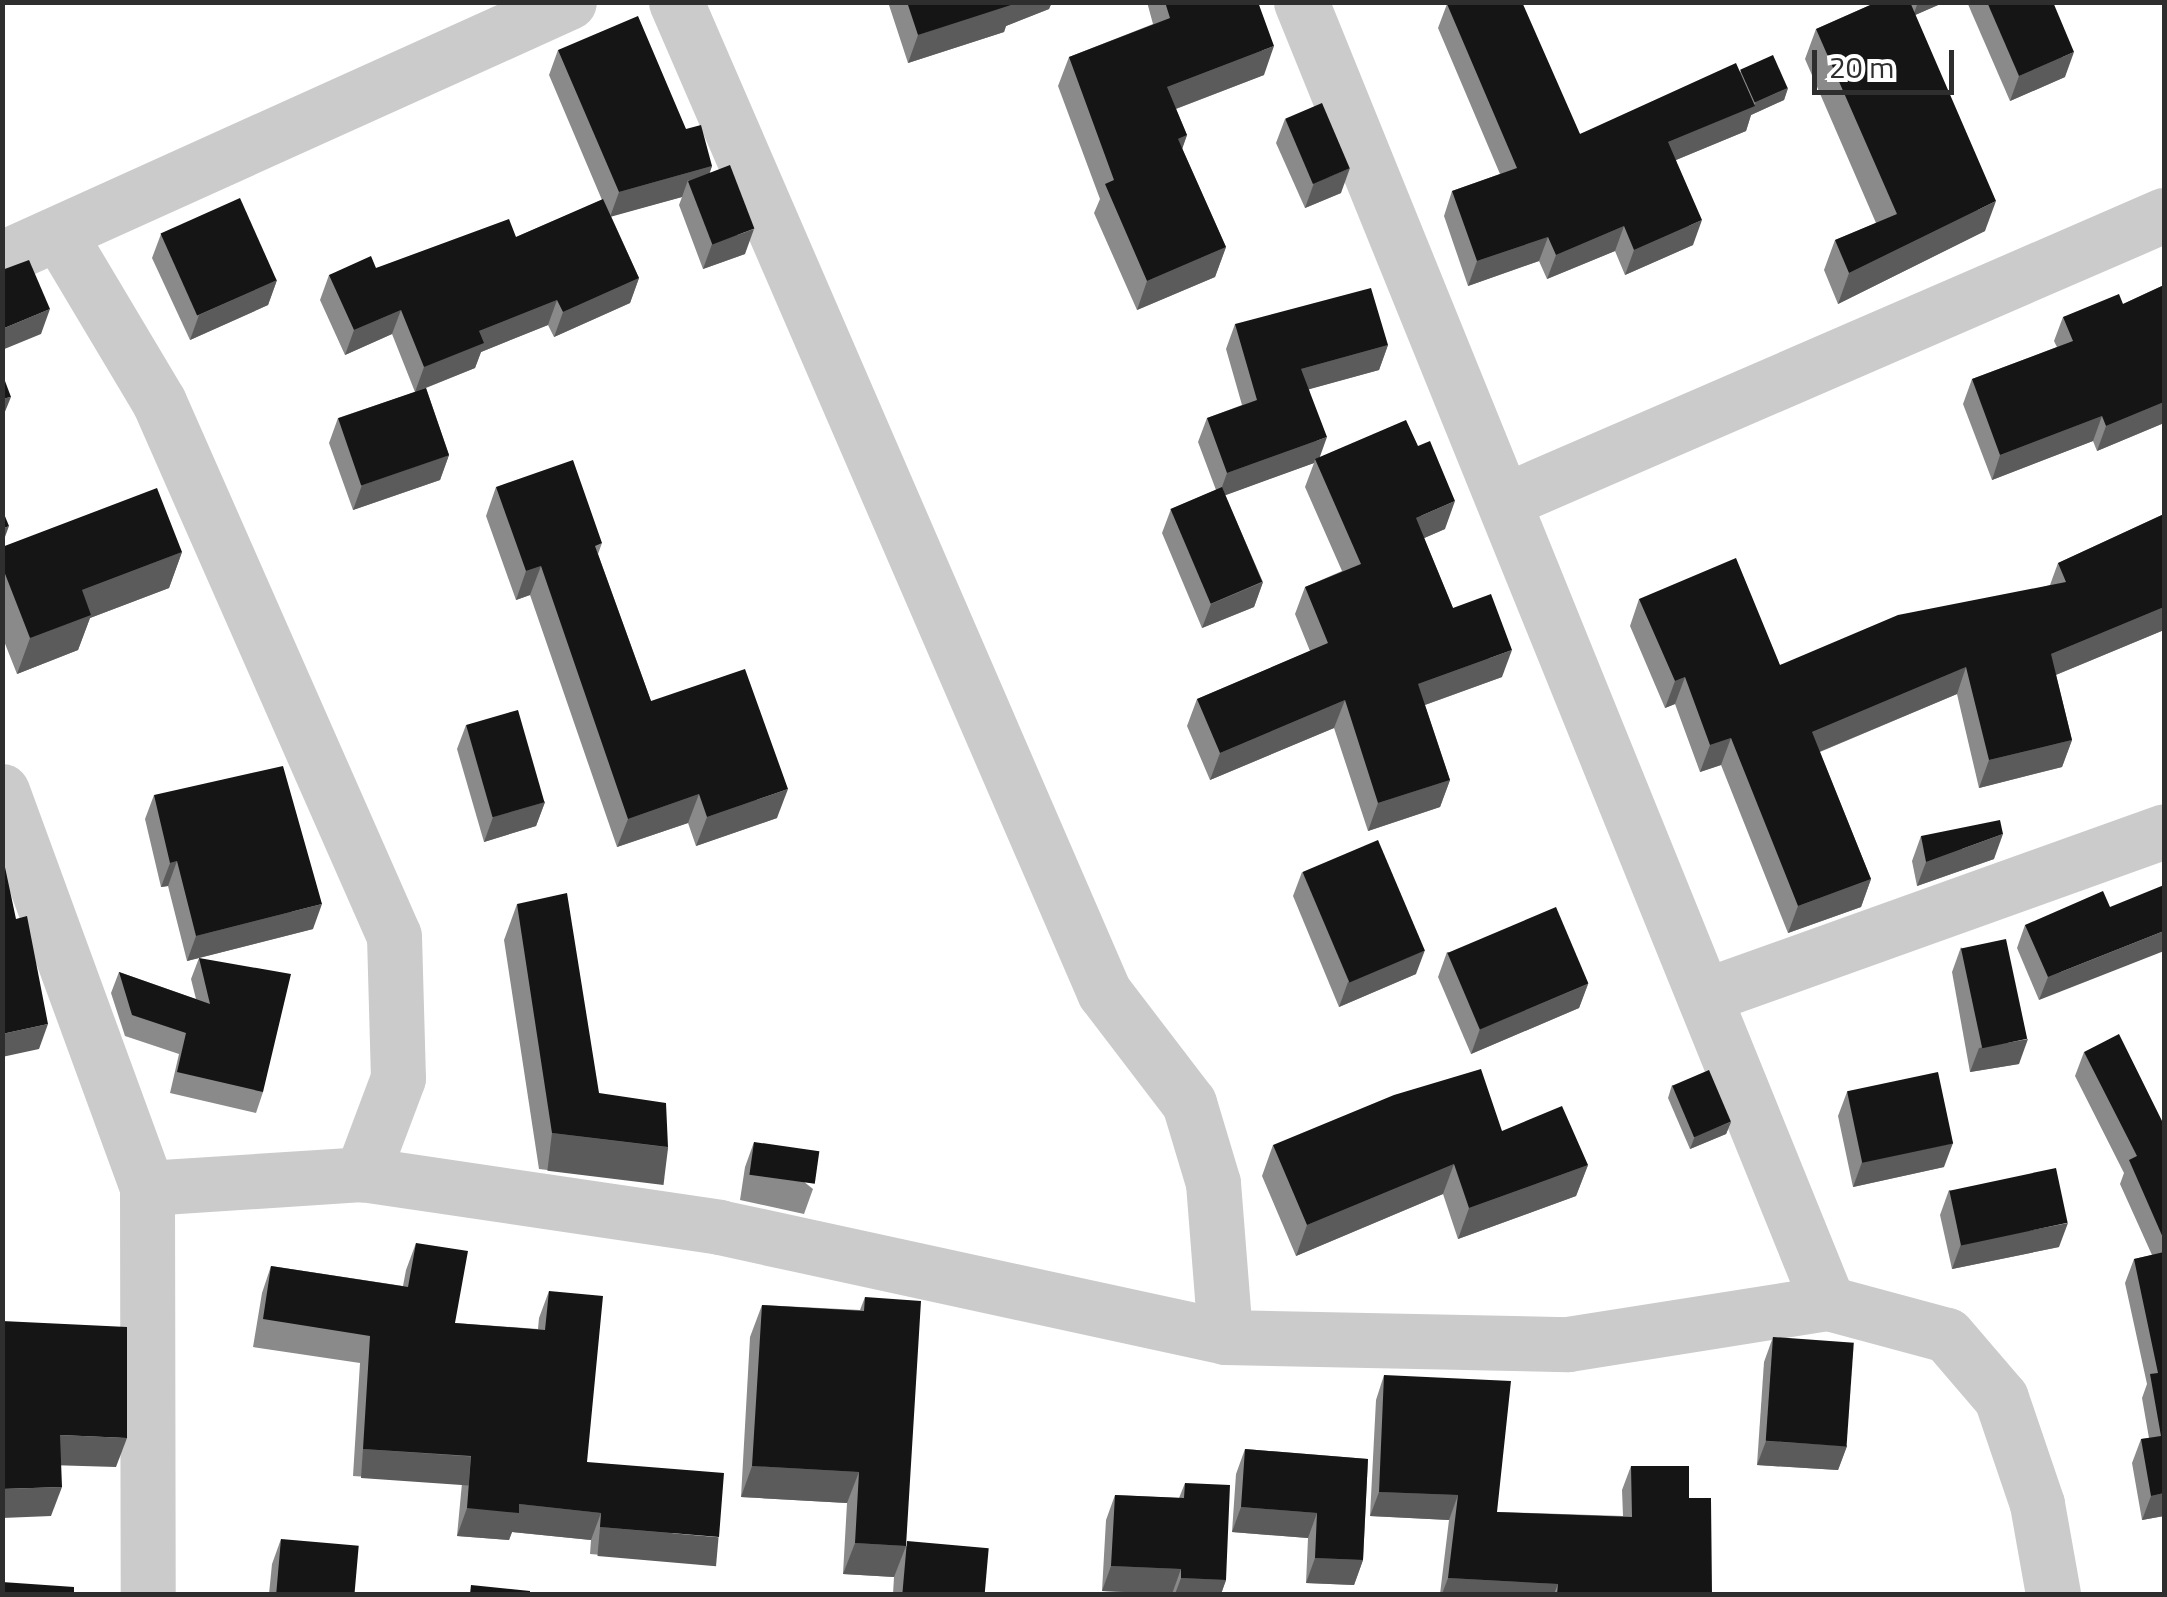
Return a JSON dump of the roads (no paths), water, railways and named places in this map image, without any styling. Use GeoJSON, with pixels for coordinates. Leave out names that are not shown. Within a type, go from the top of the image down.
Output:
{"type":"FeatureCollection","features":[{"type":"Feature","properties":{"kind":"street"},"geometry":{"type":"LineString","coordinates":[[2,258],[60,236],[568,2]]}},
{"type":"Feature","properties":{"kind":"street"},"geometry":{"type":"LineString","coordinates":[[676,2],[1104,992],[1189,1103],[1213,1184],[1225,1337]]}},
{"type":"Feature","properties":{"kind":"street"},"geometry":{"type":"LineString","coordinates":[[1301,2],[1828,1303]]}},
{"type":"Feature","properties":{"kind":"street"},"geometry":{"type":"LineString","coordinates":[[1504,502],[2164,214]]}},
{"type":"Feature","properties":{"kind":"street"},"geometry":{"type":"LineString","coordinates":[[60,236],[159,402],[394,936],[398,1078],[362,1174]]}},
{"type":"Feature","properties":{"kind":"street"},"geometry":{"type":"LineString","coordinates":[[2,791],[147,1188],[148,1594]]}},
{"type":"Feature","properties":{"kind":"street"},"geometry":{"type":"LineString","coordinates":[[1704,996],[2164,832]]}},
{"type":"Feature","properties":{"kind":"street"},"geometry":{"type":"LineString","coordinates":[[147,1188],[362,1174],[718,1227],[1225,1337],[1568,1344],[1828,1303],[1946,1335],[2001,1398],[2037,1504],[2054,1594]]}}]}
